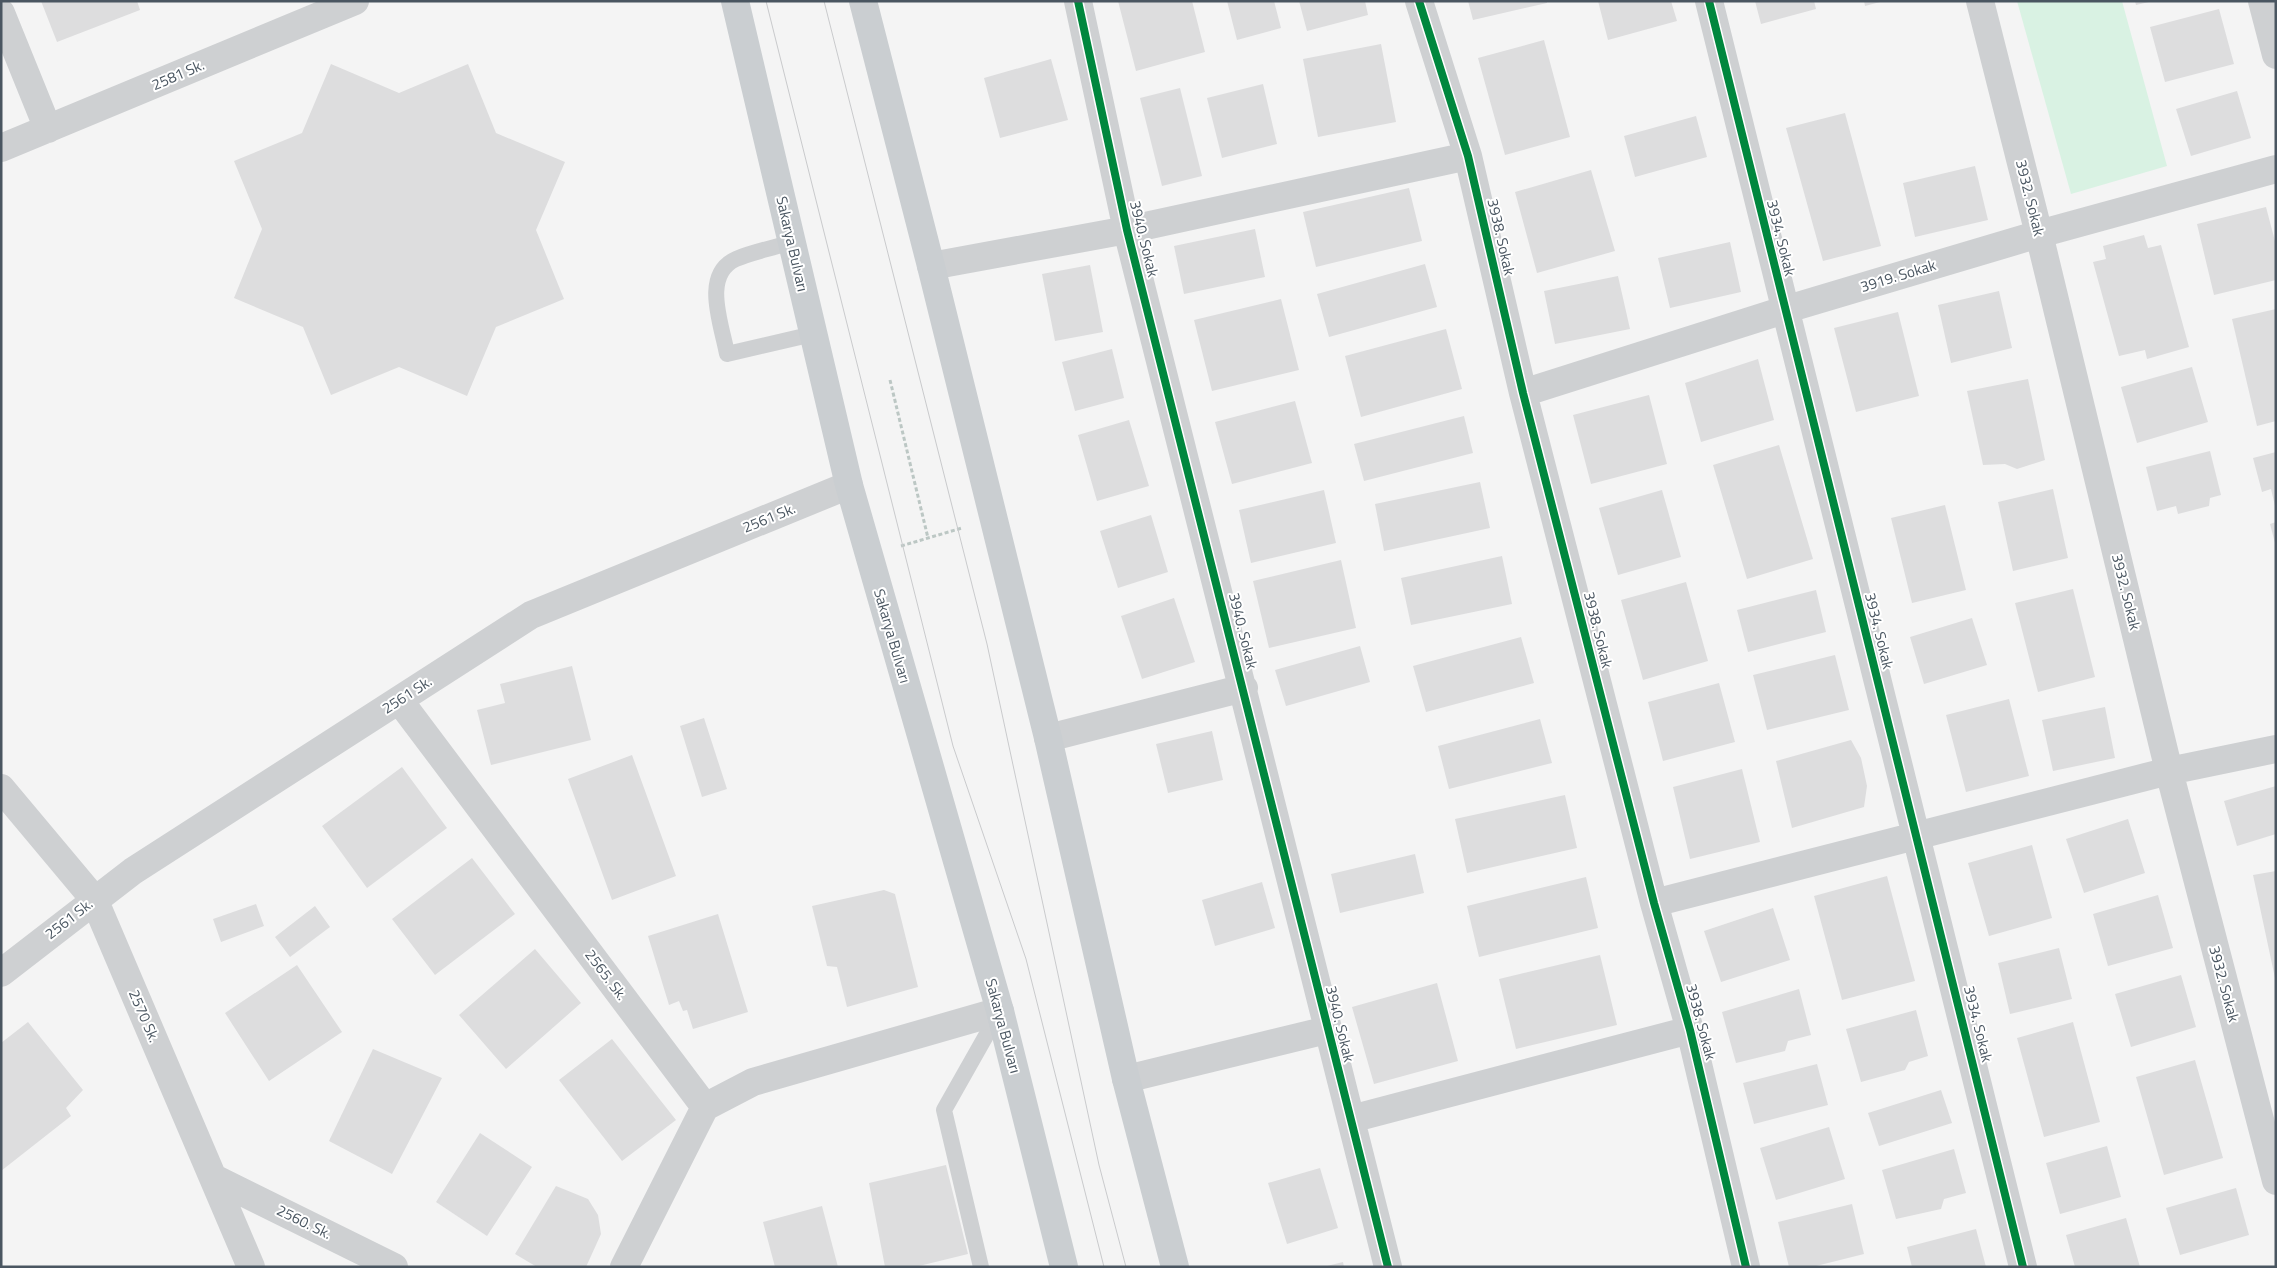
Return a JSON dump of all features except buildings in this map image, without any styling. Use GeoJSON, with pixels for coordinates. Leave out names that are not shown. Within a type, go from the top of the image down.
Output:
{"type":"FeatureCollection","features":[{"type":"Feature","properties":{"kind":"main road","name":"Sakarya Bulvarı"},"geometry":{"type":"LineString","coordinates":[[735,1],[849,485],[1000,1011],[1064,1267]]}},
{"type":"Feature","properties":{"kind":"main road"},"geometry":{"type":"LineString","coordinates":[[863,1],[1048,738],[1126,1079],[1175,1267]]}},
{"type":"Feature","properties":{"kind":"street","name":"2581 Sk."},"geometry":{"type":"LineString","coordinates":[[1,148],[354,1]]}},
{"type":"Feature","properties":{"kind":"street","name":"3940. Sokak"},"geometry":{"type":"LineString","coordinates":[[1078,1],[1127,230],[1244,688],[1327,1030],[1388,1267]]}},
{"type":"Feature","properties":{"kind":"street","name":"3938. Sokak"},"geometry":{"type":"LineString","coordinates":[[1419,1],[1468,156],[1523,394],[1654,903],[1690,1030],[1746,1267]]}},
{"type":"Feature","properties":{"kind":"street","name":"3934. Sokak"},"geometry":{"type":"LineString","coordinates":[[1708,1],[2023,1267]]}},
{"type":"Feature","properties":{"kind":"street","name":"3932. Sokak"},"geometry":{"type":"LineString","coordinates":[[1980,1],[2039,234],[2169,770],[2276,1181]]}},
{"type":"Feature","properties":{"kind":"street"},"geometry":{"type":"LineString","coordinates":[[2262,1],[2276,55]]}},
{"type":"Feature","properties":{"kind":"street"},"geometry":{"type":"LineString","coordinates":[[1,12],[48,128]]}},
{"type":"Feature","properties":{"kind":"street"},"geometry":{"type":"LineString","coordinates":[[931,266],[1127,230],[1468,156]]}},
{"type":"Feature","properties":{"kind":"street","name":"3919. Sokak"},"geometry":{"type":"LineString","coordinates":[[1523,394],[1784,310],[2039,234],[2276,169]]}},
{"type":"Feature","properties":{"kind":"street","name":"2561 Sk."},"geometry":{"type":"LineString","coordinates":[[1,972],[133,871],[531,615],[849,485]]}},
{"type":"Feature","properties":{"kind":"street"},"geometry":{"type":"LineString","coordinates":[[1048,738],[1244,688]]}},
{"type":"Feature","properties":{"kind":"street","name":"2565. Sk."},"geometry":{"type":"LineString","coordinates":[[400,700],[705,1107]]}},
{"type":"Feature","properties":{"kind":"street"},"geometry":{"type":"LineString","coordinates":[[1654,903],[1917,837],[2169,770],[2276,749]]}},
{"type":"Feature","properties":{"kind":"street","name":"2570 Sk."},"geometry":{"type":"LineString","coordinates":[[1,788],[94,900],[251,1267]]}},
{"type":"Feature","properties":{"kind":"street"},"geometry":{"type":"LineString","coordinates":[[624,1267],[705,1107],[753,1082],[1000,1011]]}},
{"type":"Feature","properties":{"kind":"street"},"geometry":{"type":"LineString","coordinates":[[1126,1079],[1327,1030]]}},
{"type":"Feature","properties":{"kind":"street"},"geometry":{"type":"LineString","coordinates":[[1351,1119],[1690,1030]]}},
{"type":"Feature","properties":{"kind":"street","name":"2560. Sk."},"geometry":{"type":"LineString","coordinates":[[214,1178],[394,1267]]}},
{"type":"Feature","properties":{"kind":"lane"},"geometry":{"type":"LineString","coordinates":[[791,242],[736,259],[725,267],[718,277],[714,288],[727,354],[813,334]]}},
{"type":"Feature","properties":{"kind":"lane"},"geometry":{"type":"LineString","coordinates":[[982,1267],[944,1110],[1000,1011]]}},
{"type":"Feature","properties":{"kind":"path"},"geometry":{"type":"LineString","coordinates":[[890,380],[928,538]]}},
{"type":"Feature","properties":{"kind":"path"},"geometry":{"type":"LineString","coordinates":[[869,556],[994,519]]}},
{"type":"Feature","properties":{"kind":"green space"},"geometry":{"type":"Polygon","coordinates":[[[2017,1],[2122,1],[2167,166],[2071,194],[2017,1]]]}},
{"type":"Feature","properties":{"kind":"tram line"},"geometry":{"type":"LineString","coordinates":[[766,1],[953,746],[1026,959],[1104,1267]]}},
{"type":"Feature","properties":{"kind":"tram line"},"geometry":{"type":"LineString","coordinates":[[824,1],[987,644],[1099,1165],[1126,1267]]}},
{"type":"Feature","properties":{"kind":"cycle path"},"geometry":{"type":"LineString","coordinates":[[1078,1],[1127,230],[1388,1267]]}},
{"type":"Feature","properties":{"kind":"cycle path"},"geometry":{"type":"LineString","coordinates":[[1419,1],[1468,156],[1523,393],[1654,903],[1690,1030],[1746,1267]]}},
{"type":"Feature","properties":{"kind":"cycle path"},"geometry":{"type":"LineString","coordinates":[[1709,1],[2023,1267]]}}]}
